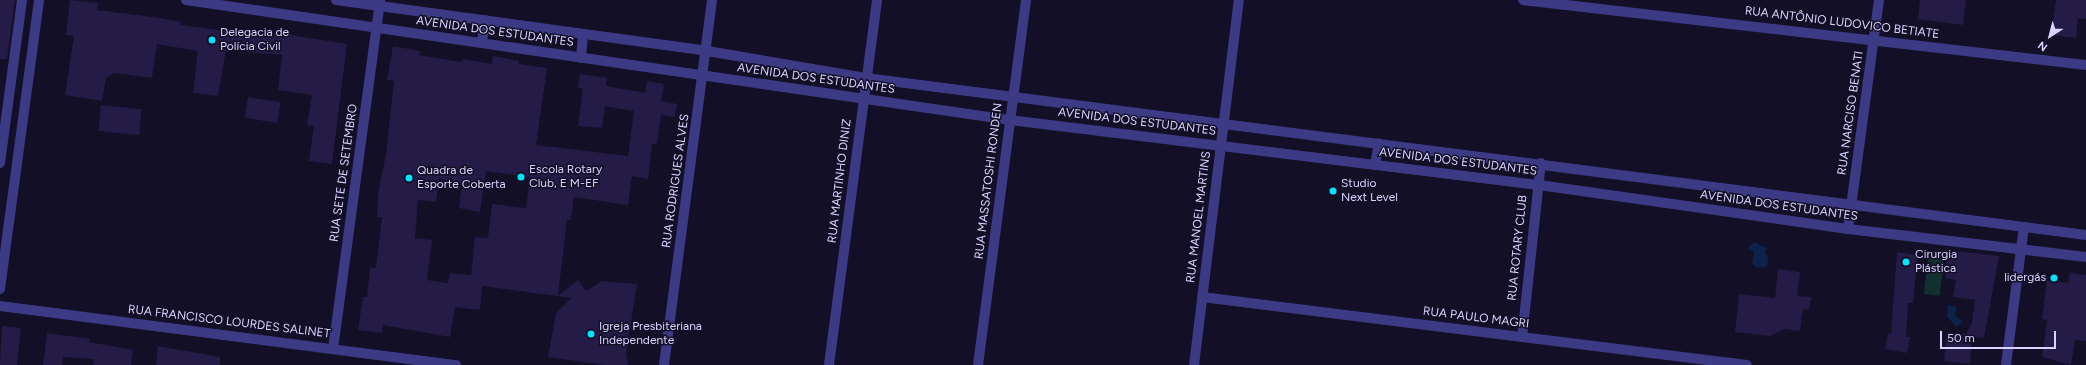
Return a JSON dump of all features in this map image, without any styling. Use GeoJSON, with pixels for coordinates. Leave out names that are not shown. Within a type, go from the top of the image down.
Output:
{"type":"FeatureCollection","features":[{"type":"Feature","properties":{"kind":"street"},"geometry":{"type":"LineString","coordinates":[[0,163],[22,0]]}},
{"type":"Feature","properties":{"kind":"street"},"geometry":{"type":"LineString","coordinates":[[0,289],[39,0]]}},
{"type":"Feature","properties":{"kind":"street","name":"AVENIDA DOS ESTUDANTES"},"geometry":{"type":"LineString","coordinates":[[186,0],[254,5],[377,28],[1010,120],[1539,185],[1848,229],[2086,257]]}},
{"type":"Feature","properties":{"kind":"street","name":"AVENIDA DOS ESTUDANTES"},"geometry":{"type":"LineString","coordinates":[[336,0],[380,3],[485,20],[707,51],[866,78],[1378,142],[2086,235]]}},
{"type":"Feature","properties":{"kind":"street","name":"RUA RODRIGUES ALVES"},"geometry":{"type":"LineString","coordinates":[[664,365],[707,51],[712,0]]}},
{"type":"Feature","properties":{"kind":"street","name":"RUA MARTINHO DINIZ"},"geometry":{"type":"LineString","coordinates":[[829,365],[877,0]]}},
{"type":"Feature","properties":{"kind":"street","name":"RUA MASSATOSHI RONDEN"},"geometry":{"type":"LineString","coordinates":[[978,365],[1026,0]]}},
{"type":"Feature","properties":{"kind":"street","name":"RUA MANOEL MARTINS"},"geometry":{"type":"LineString","coordinates":[[1194,365],[1239,0]]}},
{"type":"Feature","properties":{"kind":"street","name":"RUA ANTÔNIO LUDOVICO BETIATE"},"geometry":{"type":"LineString","coordinates":[[1523,0],[2086,65]]}},
{"type":"Feature","properties":{"kind":"street","name":"RUA NARCISO BENATI"},"geometry":{"type":"LineString","coordinates":[[1848,229],[1879,0]]}},
{"type":"Feature","properties":{"kind":"street","name":"RUA SETE DE SETEMBRO"},"geometry":{"type":"LineString","coordinates":[[332,349],[380,3]]}},
{"type":"Feature","properties":{"kind":"street"},"geometry":{"type":"LineString","coordinates":[[482,43],[485,20]]}},
{"type":"Feature","properties":{"kind":"street"},"geometry":{"type":"LineString","coordinates":[[581,58],[583,34]]}},
{"type":"Feature","properties":{"kind":"street"},"geometry":{"type":"LineString","coordinates":[[1375,165],[1378,142]]}},
{"type":"Feature","properties":{"kind":"street","name":"RUA ROTARY CLUB"},"geometry":{"type":"LineString","coordinates":[[1522,337],[1541,163]]}},
{"type":"Feature","properties":{"kind":"street"},"geometry":{"type":"LineString","coordinates":[[2006,365],[2024,227]]}},
{"type":"Feature","properties":{"kind":"street","name":"RUA PAULO MAGRI"},"geometry":{"type":"LineString","coordinates":[[1202,297],[1747,365]]}},
{"type":"Feature","properties":{"kind":"street","name":"RUA FRANCISCO LOURDES SALINET"},"geometry":{"type":"LineString","coordinates":[[0,306],[456,365]]}},
{"type":"Feature","properties":{"kind":"green space"},"geometry":{"type":"Polygon","coordinates":[[[1929,251],[1945,253],[1940,296],[1924,294],[1929,251]]]}},
{"type":"Feature","properties":{"kind":"water"},"geometry":{"type":"Polygon","coordinates":[[[1754,242],[1766,248],[1765,253],[1769,258],[1766,267],[1757,268],[1752,264],[1754,252],[1748,248],[1754,242]]]}},
{"type":"Feature","properties":{"kind":"water"},"geometry":{"type":"Polygon","coordinates":[[[1948,305],[1957,307],[1955,316],[1963,322],[1956,327],[1947,316],[1948,305]]]}},
{"type":"Feature","properties":{"kind":"building"},"geometry":{"type":"Polygon","coordinates":[[[0,0],[15,0],[7,59],[0,59],[0,0]]]}},
{"type":"Feature","properties":{"kind":"building"},"geometry":{"type":"Polygon","coordinates":[[[70,0],[98,3],[97,10],[160,18],[181,22],[181,25],[232,32],[232,29],[265,34],[265,32],[285,34],[347,44],[332,164],[309,161],[314,126],[307,125],[312,95],[278,90],[282,55],[226,50],[218,96],[193,93],[198,51],[157,44],[152,78],[114,73],[106,78],[102,101],[65,95],[74,36],[66,35],[70,0]]]}},
{"type":"Feature","properties":{"kind":"building"},"geometry":{"type":"Polygon","coordinates":[[[1920,0],[1966,0],[1963,25],[1918,19],[1920,0]]]}},
{"type":"Feature","properties":{"kind":"building"},"geometry":{"type":"Polygon","coordinates":[[[2056,0],[2086,0],[2086,19],[2078,18],[2076,38],[2051,35],[2056,0]]]}},
{"type":"Feature","properties":{"kind":"building"},"geometry":{"type":"Polygon","coordinates":[[[393,46],[420,51],[419,55],[462,62],[463,59],[492,64],[493,56],[519,61],[519,64],[547,68],[536,145],[628,156],[634,111],[605,106],[602,128],[578,126],[583,89],[578,88],[580,74],[607,78],[606,86],[645,93],[647,81],[664,84],[661,101],[677,104],[675,117],[661,115],[657,144],[652,144],[648,179],[632,176],[628,205],[574,197],[571,220],[567,220],[558,296],[482,286],[480,310],[455,307],[450,337],[383,325],[382,333],[358,330],[363,297],[367,297],[370,267],[376,268],[382,217],[377,217],[378,194],[386,154],[394,81],[387,80],[393,46]],[[486,171],[480,212],[459,208],[462,183],[439,179],[436,202],[418,200],[415,238],[432,240],[427,280],[448,283],[450,273],[471,275],[475,237],[488,238],[492,204],[526,208],[530,177],[486,171]]]}},
{"type":"Feature","properties":{"kind":"building"},"geometry":{"type":"Polygon","coordinates":[[[248,97],[281,102],[277,123],[245,118],[248,97]]]}},
{"type":"Feature","properties":{"kind":"building"},"geometry":{"type":"Polygon","coordinates":[[[101,105],[142,109],[139,135],[98,131],[101,105]]]}},
{"type":"Feature","properties":{"kind":"building"},"geometry":{"type":"Polygon","coordinates":[[[1948,250],[1999,256],[1984,338],[1972,337],[1970,364],[1944,361],[1947,332],[1966,334],[1972,323],[1975,300],[1953,297],[1956,280],[1945,278],[1948,250]]]}},
{"type":"Feature","properties":{"kind":"building"},"geometry":{"type":"Polygon","coordinates":[[[1897,252],[1918,255],[1913,303],[1908,303],[1906,337],[1910,337],[1907,353],[1885,349],[1888,333],[1891,333],[1897,252]]]}},
{"type":"Feature","properties":{"kind":"building"},"geometry":{"type":"Polygon","coordinates":[[[1778,269],[1800,272],[1797,296],[1811,297],[1809,310],[1803,309],[1800,331],[1784,329],[1770,336],[1735,332],[1739,294],[1775,298],[1778,269]]]}},
{"type":"Feature","properties":{"kind":"building"},"geometry":{"type":"Polygon","coordinates":[[[2070,273],[2086,275],[2086,341],[2075,340],[2071,365],[2042,357],[2047,320],[2042,319],[2047,280],[2068,283],[2070,273]]]}},
{"type":"Feature","properties":{"kind":"building","name":"Igreja Presbiteriana Independente"},"geometry":{"type":"Polygon","coordinates":[[[578,280],[586,291],[602,281],[637,284],[626,354],[628,365],[605,365],[548,357],[556,313],[571,298],[558,296],[578,280]]]}},
{"type":"Feature","properties":{"kind":"building"},"geometry":{"type":"Polygon","coordinates":[[[2,326],[21,328],[17,365],[0,365],[2,326]]]}},
{"type":"Feature","properties":{"kind":"building"},"geometry":{"type":"Polygon","coordinates":[[[47,333],[90,339],[89,342],[133,350],[131,365],[93,365],[94,359],[63,357],[62,365],[43,365],[47,333]]]}},
{"type":"Feature","properties":{"kind":"building"},"geometry":{"type":"Polygon","coordinates":[[[158,346],[220,357],[220,365],[156,365],[158,346]]]}},
{"type":"Feature","properties":{"kind":"place","name":"Delegacia de Polícia Civil"},"geometry":{"type":"Point","coordinates":[212,40]}},
{"type":"Feature","properties":{"kind":"place","name":"Escola Rotary Club, E M-EF"},"geometry":{"type":"Point","coordinates":[521,177]}},
{"type":"Feature","properties":{"kind":"place","name":"Quadra de Esporte Coberta"},"geometry":{"type":"Point","coordinates":[409,178]}},
{"type":"Feature","properties":{"kind":"place","name":"Studio Next Level"},"geometry":{"type":"Point","coordinates":[1333,191]}},
{"type":"Feature","properties":{"kind":"place","name":"Cirurgia Plástica"},"geometry":{"type":"Point","coordinates":[1906,262]}},
{"type":"Feature","properties":{"kind":"place","name":"lidergás"},"geometry":{"type":"Point","coordinates":[2054,278]}},
{"type":"Feature","properties":{"kind":"place","name":"Igreja Presbiteriana Independente"},"geometry":{"type":"Point","coordinates":[591,334]}}]}
